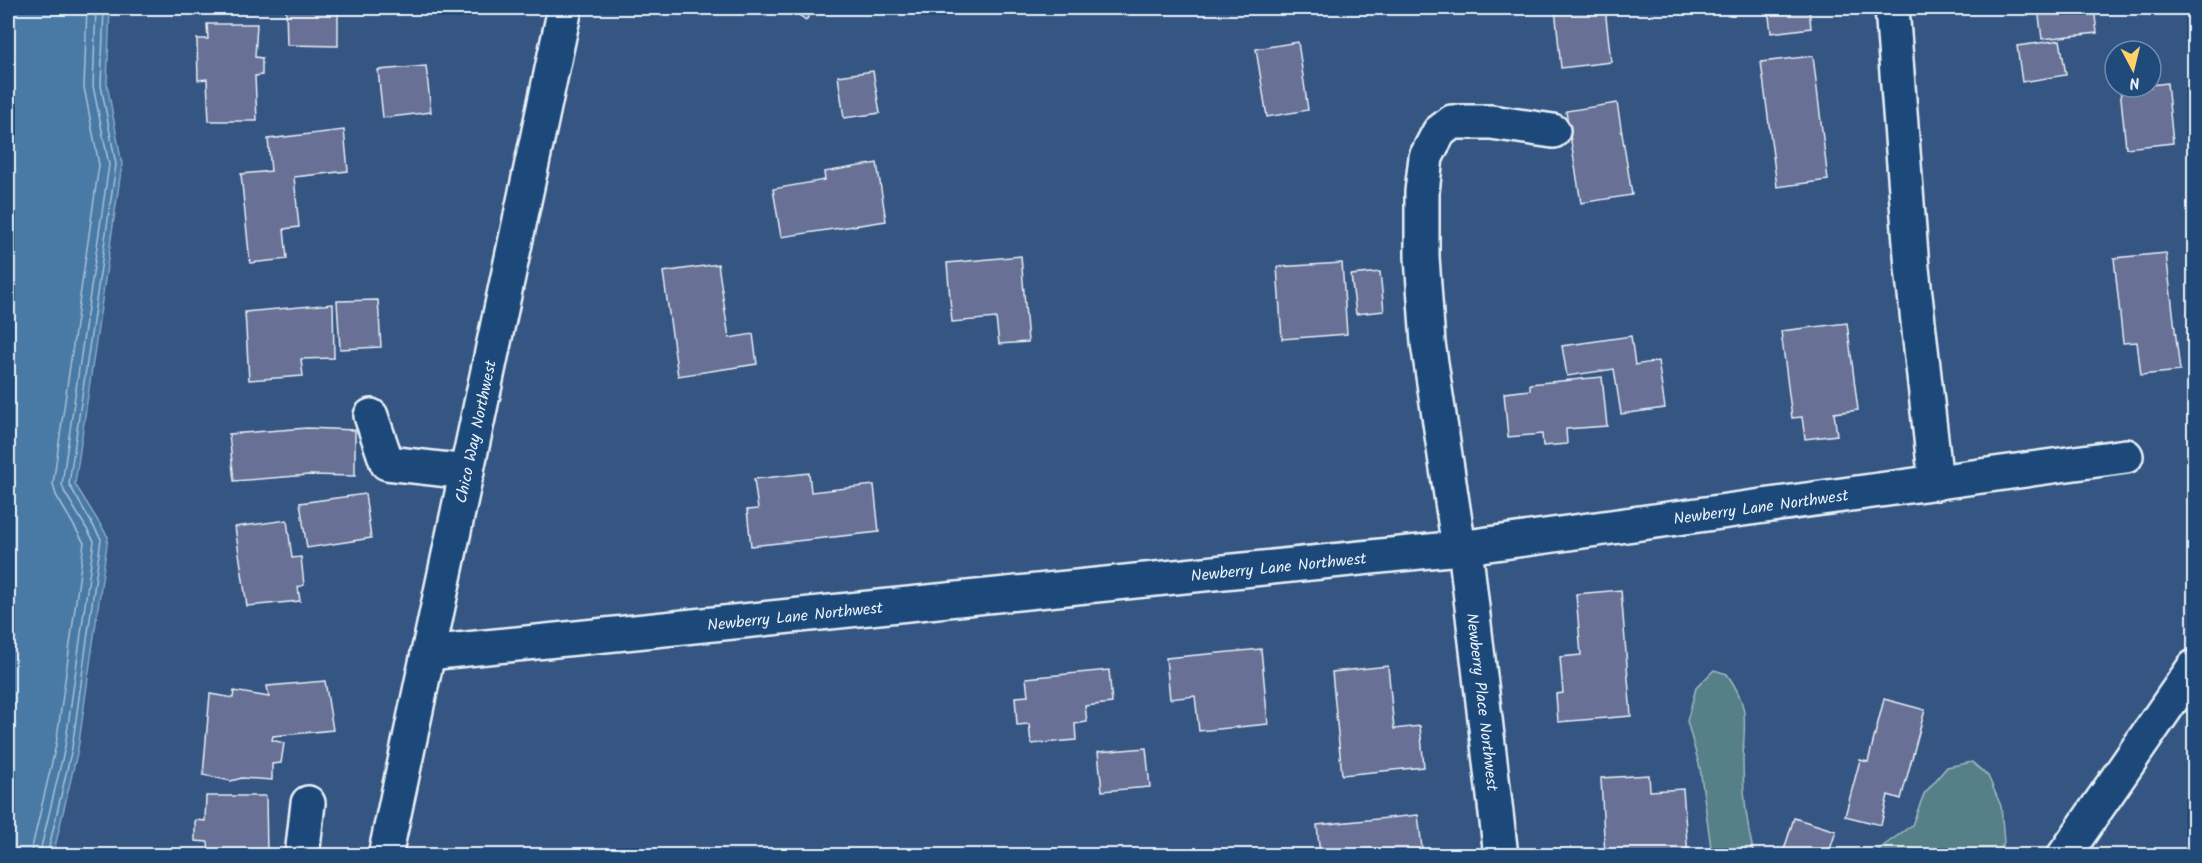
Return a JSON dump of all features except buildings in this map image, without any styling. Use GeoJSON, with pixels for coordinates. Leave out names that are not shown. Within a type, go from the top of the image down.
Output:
{"type":"FeatureCollection","features":[{"type":"Feature","properties":{"kind":"main road","name":"Chico Way Northwest"},"geometry":{"type":"LineString","coordinates":[[385,855],[565,8]]}},
{"type":"Feature","properties":{"kind":"main road"},"geometry":{"type":"LineString","coordinates":[[1892,8],[1912,268],[1936,483]]}},
{"type":"Feature","properties":{"kind":"main road","name":"Newberry Place Northwest"},"geometry":{"type":"LineString","coordinates":[[1501,855],[1462,548],[1427,332],[1422,257],[1422,192],[1426,157],[1439,132],[1452,122],[1491,122],[1553,131]]}},
{"type":"Feature","properties":{"kind":"main road"},"geometry":{"type":"LineString","coordinates":[[371,416],[387,463],[467,472]]}},
{"type":"Feature","properties":{"kind":"main road","name":"Newberry Lane Northwest"},"geometry":{"type":"LineString","coordinates":[[428,653],[1462,548],[2126,456]]}},
{"type":"Feature","properties":{"kind":"main road"},"geometry":{"type":"LineString","coordinates":[[2064,855],[2194,667]]}},
{"type":"Feature","properties":{"kind":"main road"},"geometry":{"type":"LineString","coordinates":[[302,855],[308,803]]}},
{"type":"Feature","properties":{"kind":"green space"},"geometry":{"type":"Polygon","coordinates":[[[1714,670],[1727,674],[1735,686],[1743,707],[1744,786],[1747,821],[1754,855],[1712,855],[1700,768],[1687,721],[1696,688],[1714,670]]]}},
{"type":"Feature","properties":{"kind":"green space"},"geometry":{"type":"Polygon","coordinates":[[[1972,762],[1988,776],[2001,806],[2004,842],[1997,855],[1871,855],[1912,825],[1924,794],[1947,767],[1972,762]]]}},
{"type":"Feature","properties":{"kind":"water"},"geometry":{"type":"Polygon","coordinates":[[[8,8],[110,8],[107,84],[122,164],[75,484],[108,537],[78,749],[53,855],[8,855],[8,8]]]}}]}
